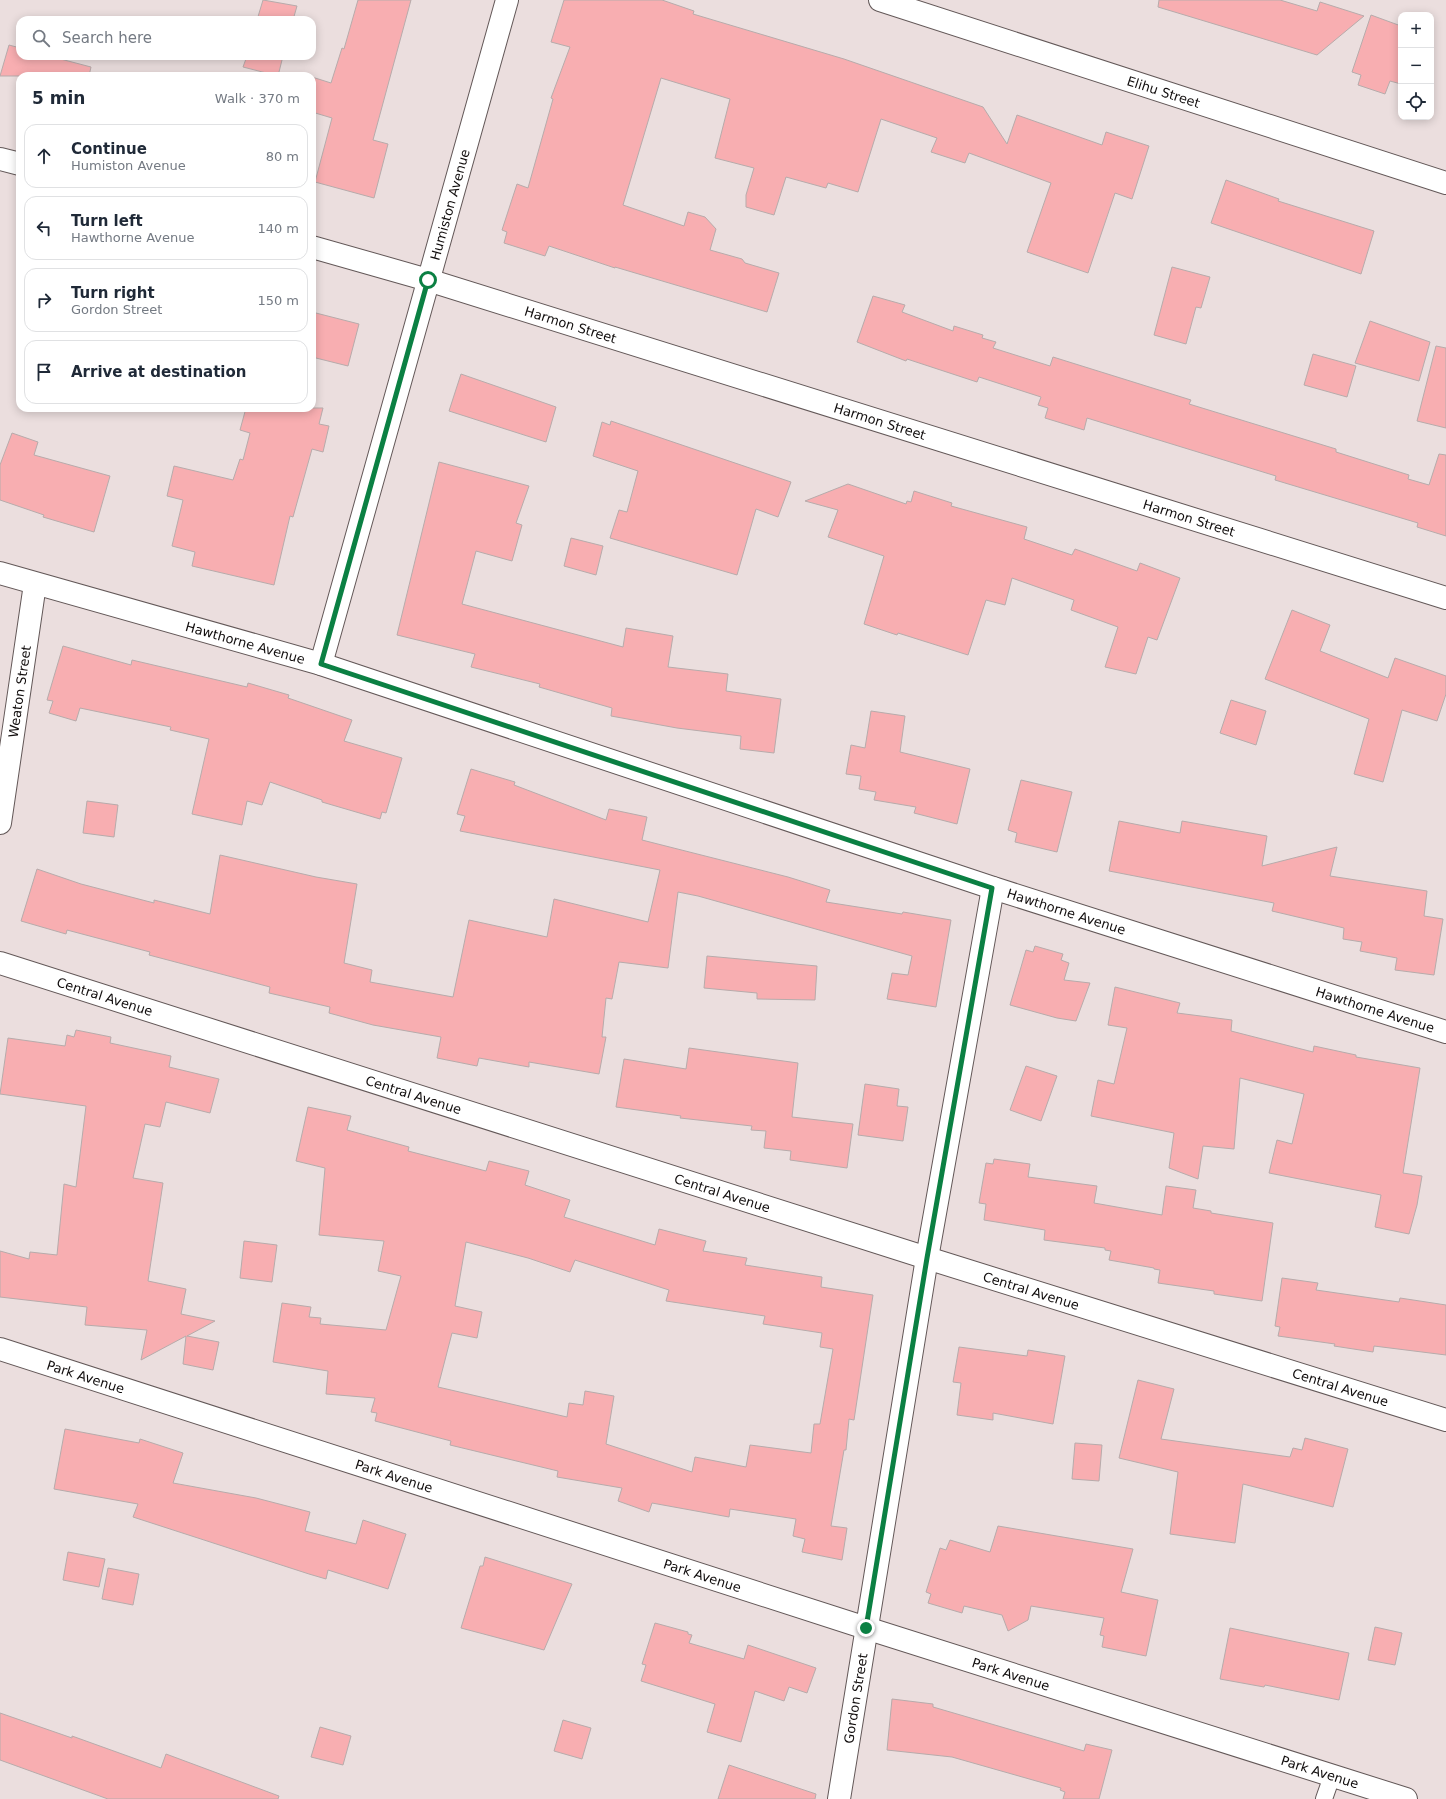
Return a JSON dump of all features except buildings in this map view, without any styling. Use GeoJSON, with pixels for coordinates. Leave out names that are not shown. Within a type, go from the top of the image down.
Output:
{"type":"FeatureCollection","features":[{"type":"Feature","properties":{"kind":"street","name":"Humiston Avenue"},"geometry":{"type":"LineString","coordinates":[[321,664],[507,0]]}},
{"type":"Feature","properties":{"kind":"street","name":"Elihu Street"},"geometry":{"type":"LineString","coordinates":[[880,0],[1446,183]]}},
{"type":"Feature","properties":{"kind":"street"},"geometry":{"type":"LineString","coordinates":[[0,159],[16,163]]}},
{"type":"Feature","properties":{"kind":"street","name":"Harmon Street"},"geometry":{"type":"LineString","coordinates":[[316,248],[428,280],[1446,598]]}},
{"type":"Feature","properties":{"kind":"street","name":"Hawthorne Avenue"},"geometry":{"type":"LineString","coordinates":[[0,573],[321,664],[992,888],[1446,1032]]}},
{"type":"Feature","properties":{"kind":"street","name":"Weaton Street"},"geometry":{"type":"LineString","coordinates":[[0,823],[35,584]]}},
{"type":"Feature","properties":{"kind":"street","name":"Gordon Street"},"geometry":{"type":"LineString","coordinates":[[839,1799],[927,1258],[992,888]]}},
{"type":"Feature","properties":{"kind":"street","name":"Central Avenue"},"geometry":{"type":"LineString","coordinates":[[0,963],[927,1258],[1446,1420]]}},
{"type":"Feature","properties":{"kind":"street","name":"Park Avenue"},"geometry":{"type":"LineString","coordinates":[[0,1349],[866,1628],[1406,1799]]}},
{"type":"Feature","properties":{"kind":"lane"},"geometry":{"type":"LineString","coordinates":[[1324,1799],[1332,1776]]}},
{"type":"Feature","properties":{"kind":"route"},"geometry":{"type":"LineString","coordinates":[[428,280],[321,664],[992,888],[927,1258],[866,1628]]}}]}
